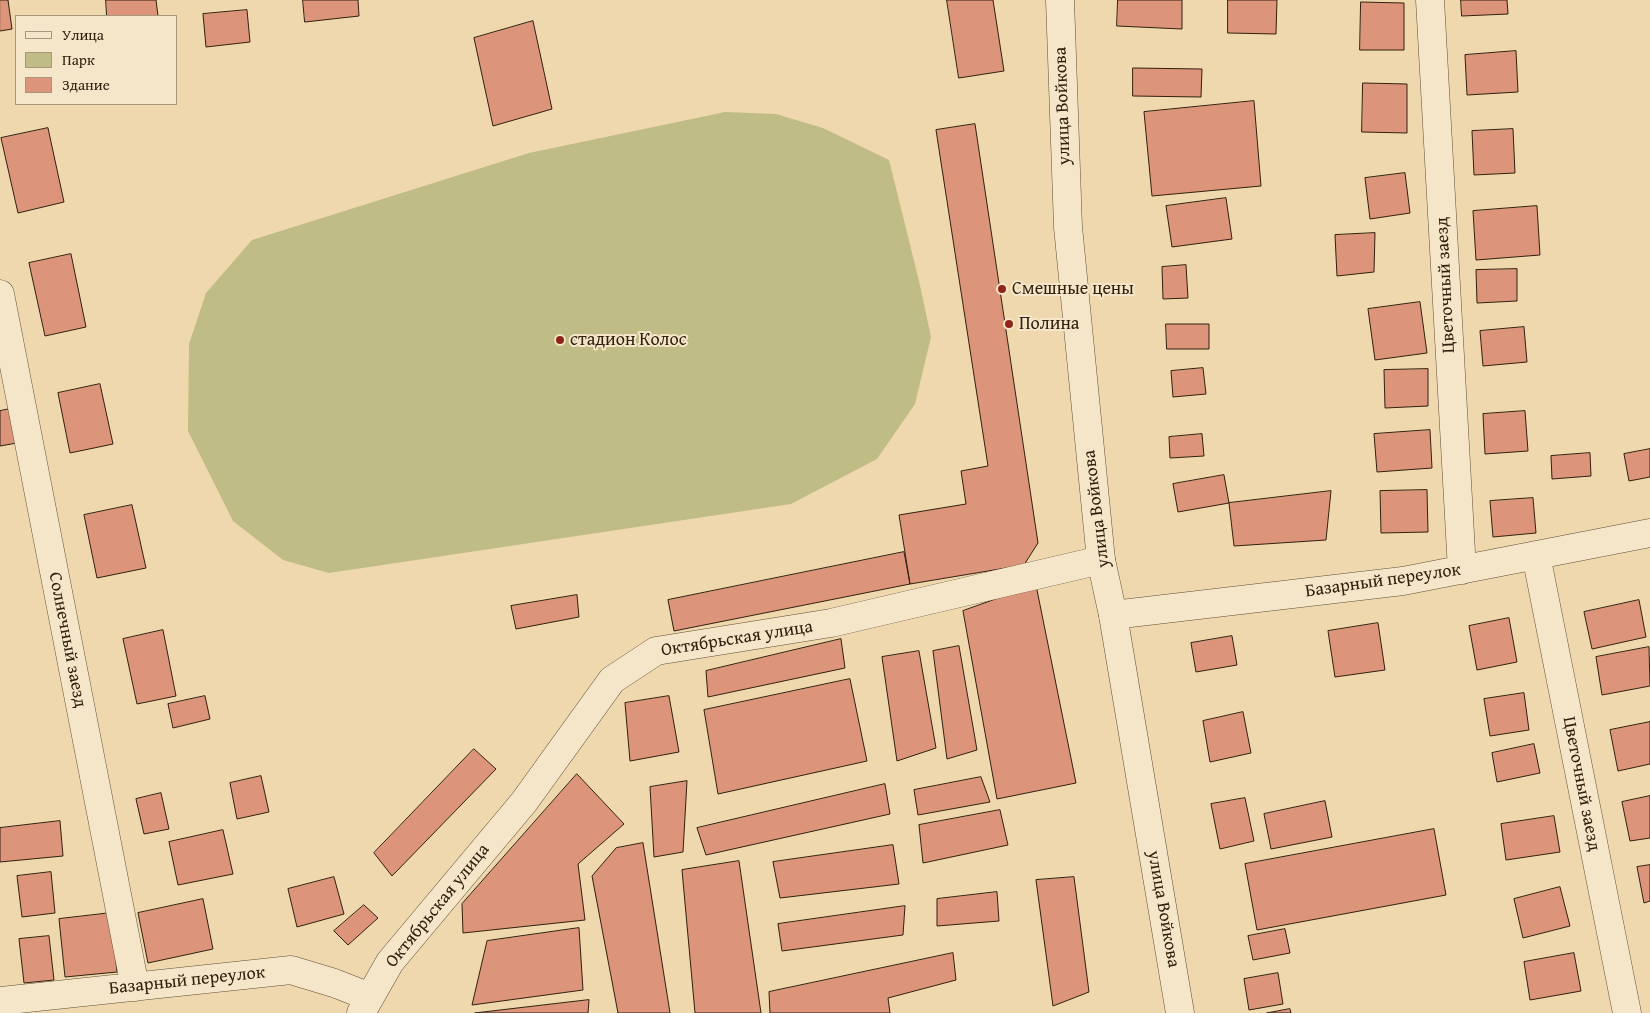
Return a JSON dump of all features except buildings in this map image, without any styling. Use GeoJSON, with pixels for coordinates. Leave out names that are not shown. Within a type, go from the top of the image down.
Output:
{"type":"FeatureCollection","features":[{"type":"Feature","properties":{"kind":"street","name":"улица Войкова"},"geometry":{"type":"LineString","coordinates":[[1060,0],[1068,227],[1101,560],[1113,615],[1180,1013]]}},
{"type":"Feature","properties":{"kind":"street","name":"Цветочный заезд"},"geometry":{"type":"LineString","coordinates":[[1430,0],[1462,570]]}},
{"type":"Feature","properties":{"kind":"street","name":"Солнечный заезд"},"geometry":{"type":"LineString","coordinates":[[0,294],[134,987]]}},
{"type":"Feature","properties":{"kind":"street","name":"Базарный переулок"},"geometry":{"type":"LineString","coordinates":[[1113,615],[1403,581],[1650,533]]}},
{"type":"Feature","properties":{"kind":"street","name":"Цветочный заезд"},"geometry":{"type":"LineString","coordinates":[[1536,555],[1627,1013]]}},
{"type":"Feature","properties":{"kind":"street","name":"Октябрьская улица"},"geometry":{"type":"LineString","coordinates":[[366,1005],[390,962],[524,802],[612,680],[656,651],[830,623],[1101,560]]}},
{"type":"Feature","properties":{"kind":"street","name":"Базарный переулок"},"geometry":{"type":"LineString","coordinates":[[0,1001],[291,970],[334,983],[366,1005]]}},
{"type":"Feature","properties":{"kind":"green space","name":"стадион Колос"},"geometry":{"type":"Polygon","coordinates":[[[725,112],[776,114],[823,128],[889,160],[931,337],[915,404],[877,459],[791,504],[329,573],[283,560],[233,521],[188,431],[189,344],[206,293],[252,240],[529,153],[725,112]]]}},
{"type":"Feature","properties":{"kind":"place","name":"Смешные цены"},"geometry":{"type":"Point","coordinates":[1002,289]}},
{"type":"Feature","properties":{"kind":"place","name":"Полина"},"geometry":{"type":"Point","coordinates":[1009,324]}},
{"type":"Feature","properties":{"kind":"place","name":"стадион Колос"},"geometry":{"type":"Point","coordinates":[560,340]}}]}
